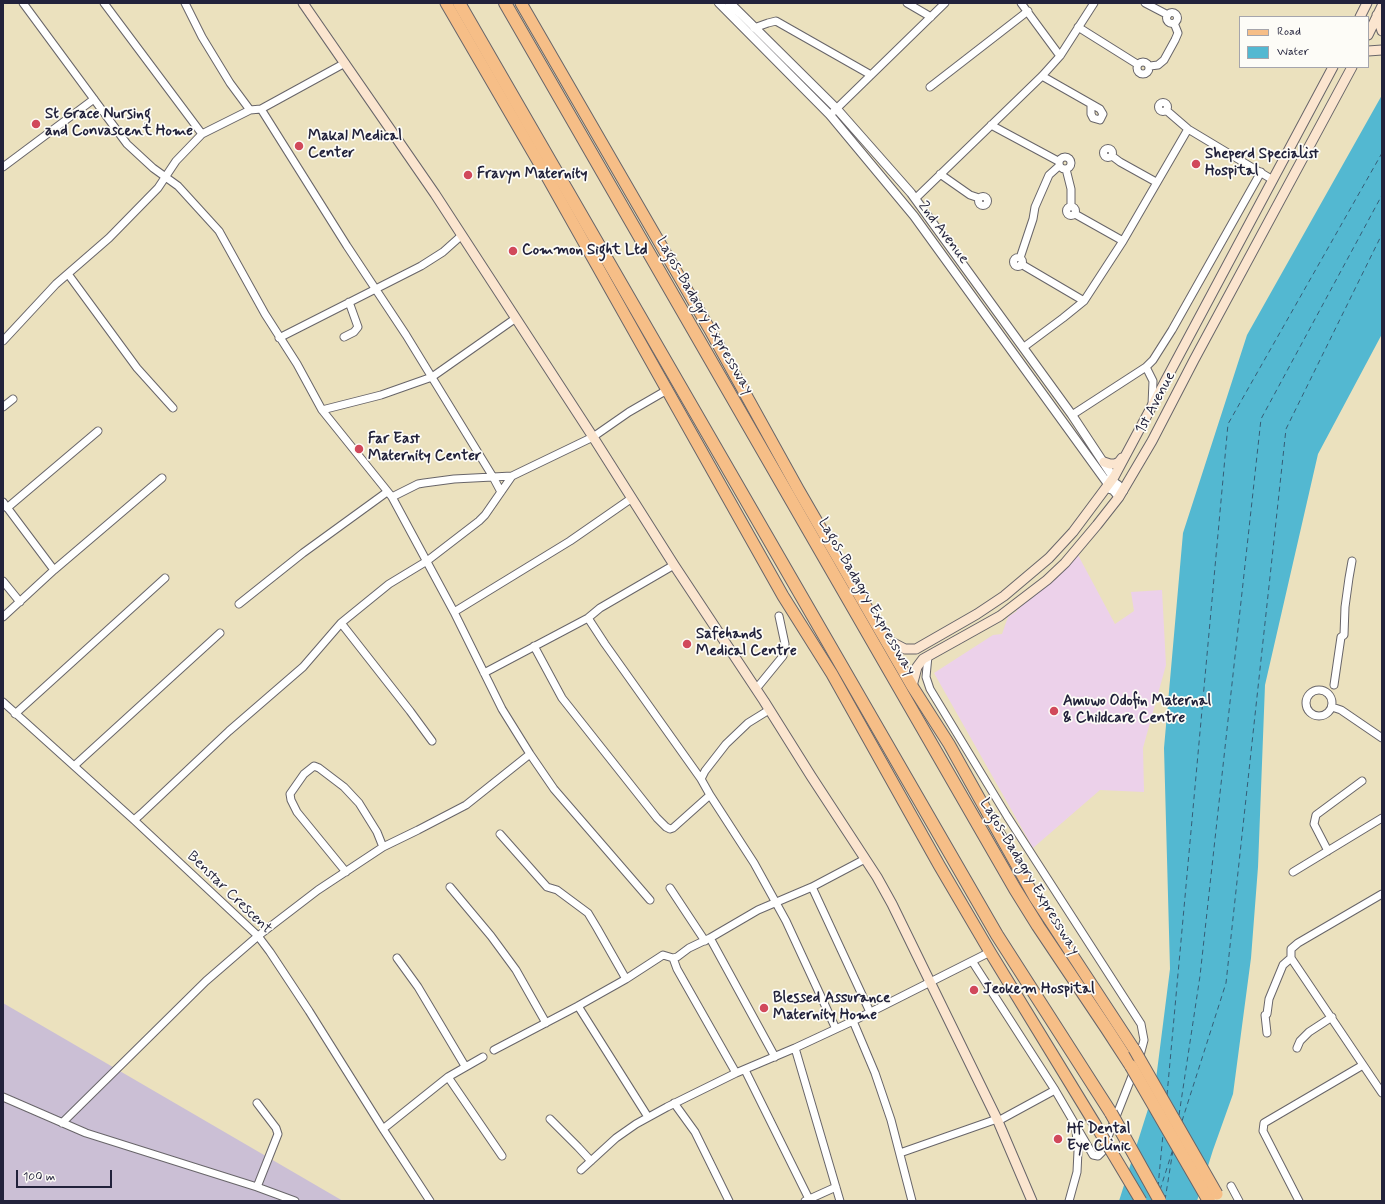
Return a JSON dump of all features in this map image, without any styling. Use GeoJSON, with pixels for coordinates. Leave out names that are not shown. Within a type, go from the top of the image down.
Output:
{"type":"FeatureCollection","features":[{"type":"Feature","properties":{"kind":"highway"},"geometry":{"type":"LineString","coordinates":[[459,3],[996,935],[1112,1113],[1160,1201]]}},
{"type":"Feature","properties":{"kind":"highway","name":"Lagos-Badagry Expressway"},"geometry":{"type":"LineString","coordinates":[[505,3],[1015,889],[1216,1199]]}},
{"type":"Feature","properties":{"kind":"main road"},"geometry":{"type":"LineString","coordinates":[[303,3],[462,235],[877,877],[892,904],[997,1120],[1032,1201]]}},
{"type":"Feature","properties":{"kind":"main road"},"geometry":{"type":"LineString","coordinates":[[446,3],[546,175],[783,596],[832,674],[939,865],[1141,1201]]}},
{"type":"Feature","properties":{"kind":"main road","name":"Lagos-Badagry Expressway"},"geometry":{"type":"LineString","coordinates":[[521,3],[710,330],[798,489],[884,638],[912,686],[949,744],[1035,898],[1134,1049],[1216,1199]]}},
{"type":"Feature","properties":{"kind":"main road"},"geometry":{"type":"LineString","coordinates":[[1360,16],[1364,4]]}},
{"type":"Feature","properties":{"kind":"main road"},"geometry":{"type":"LineString","coordinates":[[1369,33],[1382,6]]}},
{"type":"Feature","properties":{"kind":"main road"},"geometry":{"type":"LineString","coordinates":[[1377,15],[1382,31]]}},
{"type":"Feature","properties":{"kind":"main road"},"geometry":{"type":"LineString","coordinates":[[1369,51],[1382,50]]}},
{"type":"Feature","properties":{"kind":"main road","name":"1st Avenue"},"geometry":{"type":"LineString","coordinates":[[884,638],[905,649],[916,649],[995,603],[1026,579],[1058,549],[1073,532],[1109,485],[1332,68]]}},
{"type":"Feature","properties":{"kind":"main road","name":"1st Avenue"},"geometry":{"type":"LineString","coordinates":[[912,686],[917,667],[920,662],[928,656],[1000,616],[1047,580],[1097,526],[1121,494],[1152,441],[1351,68]]}},
{"type":"Feature","properties":{"kind":"main road"},"geometry":{"type":"LineString","coordinates":[[1311,109],[1326,116]]}},
{"type":"Feature","properties":{"kind":"main road"},"geometry":{"type":"LineString","coordinates":[[1104,462],[1110,464],[1119,462],[1125,455]]}},
{"type":"Feature","properties":{"kind":"street"},"geometry":{"type":"LineString","coordinates":[[23,3],[127,144],[166,178],[178,186],[219,231],[264,314],[297,364],[322,410],[390,495],[454,612],[502,709],[530,754],[554,789],[650,900]]}},
{"type":"Feature","properties":{"kind":"street"},"geometry":{"type":"LineString","coordinates":[[104,3],[202,134]]}},
{"type":"Feature","properties":{"kind":"street"},"geometry":{"type":"LineString","coordinates":[[185,3],[202,37],[230,83],[250,110]]}},
{"type":"Feature","properties":{"kind":"street","name":"2nd Avenue"},"geometry":{"type":"LineString","coordinates":[[719,3],[830,115],[914,216],[936,244],[1109,485]]}},
{"type":"Feature","properties":{"kind":"street","name":"2nd Avenue"},"geometry":{"type":"LineString","coordinates":[[730,3],[836,108],[916,198],[1072,414],[1111,474],[1109,485]]}},
{"type":"Feature","properties":{"kind":"street"},"geometry":{"type":"LineString","coordinates":[[907,3],[931,17]]}},
{"type":"Feature","properties":{"kind":"street"},"geometry":{"type":"LineString","coordinates":[[830,115],[946,3]]}},
{"type":"Feature","properties":{"kind":"street"},"geometry":{"type":"LineString","coordinates":[[1021,3],[1060,56]]}},
{"type":"Feature","properties":{"kind":"street"},"geometry":{"type":"LineString","coordinates":[[916,198],[1042,76],[1060,56],[1094,3]]}},
{"type":"Feature","properties":{"kind":"street"},"geometry":{"type":"LineString","coordinates":[[1078,27],[1137,64],[1142,61],[1147,62],[1150,66],[1158,65],[1164,60],[1178,33],[1174,23],[1177,21],[1178,17],[1175,13],[1171,12],[1168,15],[1145,3]]}},
{"type":"Feature","properties":{"kind":"street"},"geometry":{"type":"LineString","coordinates":[[930,87],[1028,11]]}},
{"type":"Feature","properties":{"kind":"street"},"geometry":{"type":"LineString","coordinates":[[754,28],[776,21],[871,76]]}},
{"type":"Feature","properties":{"kind":"street"},"geometry":{"type":"LineString","coordinates":[[3,341],[56,284],[109,238],[158,188],[176,161],[202,134],[250,110],[262,109],[345,63]]}},
{"type":"Feature","properties":{"kind":"street"},"geometry":{"type":"LineString","coordinates":[[1042,76],[1091,104]]}},
{"type":"Feature","properties":{"kind":"street"},"geometry":{"type":"LineString","coordinates":[[3,167],[94,99]]}},
{"type":"Feature","properties":{"kind":"street"},"geometry":{"type":"LineString","coordinates":[[262,109],[347,246],[406,335],[501,492]]}},
{"type":"Feature","properties":{"kind":"street"},"geometry":{"type":"LineString","coordinates":[[1166,110],[1188,129],[1273,180]]}},
{"type":"Feature","properties":{"kind":"street"},"geometry":{"type":"LineString","coordinates":[[991,125],[1058,164],[1062,169],[1066,169]]}},
{"type":"Feature","properties":{"kind":"street"},"geometry":{"type":"LineString","coordinates":[[1024,347],[1084,301],[1123,240],[1188,129]]}},
{"type":"Feature","properties":{"kind":"street"},"geometry":{"type":"LineString","coordinates":[[1066,169],[1070,167],[1072,162],[1070,158],[1065,156],[1061,157],[1058,164],[1049,175],[1035,207],[1021,261],[1084,301]]}},
{"type":"Feature","properties":{"kind":"street"},"geometry":{"type":"LineString","coordinates":[[1112,156],[1156,182]]}},
{"type":"Feature","properties":{"kind":"street"},"geometry":{"type":"LineString","coordinates":[[1066,169],[1071,189],[1071,206],[1076,210],[1075,214],[1123,240]]}},
{"type":"Feature","properties":{"kind":"street"},"geometry":{"type":"LineString","coordinates":[[1072,414],[1146,367],[1153,360],[1172,330],[1260,172]]}},
{"type":"Feature","properties":{"kind":"street"},"geometry":{"type":"LineString","coordinates":[[940,174],[970,195],[979,198]]}},
{"type":"Feature","properties":{"kind":"street"},"geometry":{"type":"LineString","coordinates":[[279,338],[421,266],[443,252],[462,235]]}},
{"type":"Feature","properties":{"kind":"street"},"geometry":{"type":"LineString","coordinates":[[68,274],[137,368],[173,408]]}},
{"type":"Feature","properties":{"kind":"street"},"geometry":{"type":"LineString","coordinates":[[344,337],[354,332],[358,327],[349,302]]}},
{"type":"Feature","properties":{"kind":"street"},"geometry":{"type":"LineString","coordinates":[[322,410],[381,395],[432,377],[516,318]]}},
{"type":"Feature","properties":{"kind":"street"},"geometry":{"type":"LineString","coordinates":[[1146,367],[1153,381],[1152,407]]}},
{"type":"Feature","properties":{"kind":"street"},"geometry":{"type":"LineString","coordinates":[[239,604],[303,553],[390,495],[424,483],[454,479],[512,476],[593,438],[629,412],[667,390]]}},
{"type":"Feature","properties":{"kind":"street"},"geometry":{"type":"LineString","coordinates":[[3,407],[13,399]]}},
{"type":"Feature","properties":{"kind":"street"},"geometry":{"type":"LineString","coordinates":[[54,570],[5,505],[98,431]]}},
{"type":"Feature","properties":{"kind":"street"},"geometry":{"type":"LineString","coordinates":[[134,820],[229,730],[303,667],[341,623],[389,584],[427,561],[479,522],[512,476]]}},
{"type":"Feature","properties":{"kind":"street"},"geometry":{"type":"LineString","coordinates":[[3,618],[54,570],[162,478]]}},
{"type":"Feature","properties":{"kind":"street","name":"2nd Avenue"},"geometry":{"type":"LineString","coordinates":[[1109,485],[1118,485],[1121,494]]}},
{"type":"Feature","properties":{"kind":"street"},"geometry":{"type":"LineString","coordinates":[[454,612],[570,541],[632,498]]}},
{"type":"Feature","properties":{"kind":"street"},"geometry":{"type":"LineString","coordinates":[[1334,684],[1341,637],[1344,635],[1345,607],[1352,562]]}},
{"type":"Feature","properties":{"kind":"street"},"geometry":{"type":"LineString","coordinates":[[484,673],[588,618],[600,608],[674,565]]}},
{"type":"Feature","properties":{"kind":"street"},"geometry":{"type":"LineString","coordinates":[[15,714],[165,578]]}},
{"type":"Feature","properties":{"kind":"street"},"geometry":{"type":"LineString","coordinates":[[3,581],[20,602]]}},
{"type":"Feature","properties":{"kind":"street"},"geometry":{"type":"LineString","coordinates":[[756,689],[783,656],[786,644],[779,616]]}},
{"type":"Feature","properties":{"kind":"street"},"geometry":{"type":"LineString","coordinates":[[588,618],[652,712],[701,779],[754,863],[786,921],[836,1029]]}},
{"type":"Feature","properties":{"kind":"street"},"geometry":{"type":"LineString","coordinates":[[341,623],[432,741]]}},
{"type":"Feature","properties":{"kind":"street"},"geometry":{"type":"LineString","coordinates":[[74,766],[220,633]]}},
{"type":"Feature","properties":{"kind":"street"},"geometry":{"type":"LineString","coordinates":[[534,646],[562,698],[649,808],[666,827],[670,829],[673,828],[710,795]]}},
{"type":"Feature","properties":{"kind":"street"},"geometry":{"type":"LineString","coordinates":[[928,656],[926,677],[930,688],[1007,816],[1143,1029],[1144,1040],[1142,1051],[1100,1155],[1092,1155],[1055,1090],[972,961]]}},
{"type":"Feature","properties":{"kind":"street","name":"Benstar Crescent"},"geometry":{"type":"LineString","coordinates":[[3,702],[134,820],[258,936],[309,1011],[383,1130],[430,1201]]}},
{"type":"Feature","properties":{"kind":"street"},"geometry":{"type":"LineString","coordinates":[[1332,707],[1341,710],[1382,738]]}},
{"type":"Feature","properties":{"kind":"street"},"geometry":{"type":"LineString","coordinates":[[701,779],[705,771],[726,744],[748,723],[769,710]]}},
{"type":"Feature","properties":{"kind":"street"},"geometry":{"type":"LineString","coordinates":[[62,1123],[206,981],[258,936],[318,890],[383,846],[466,805],[530,754]]}},
{"type":"Feature","properties":{"kind":"street"},"geometry":{"type":"LineString","coordinates":[[346,872],[297,812],[291,800],[290,794],[304,774],[314,766],[319,768],[344,787],[354,798],[377,832],[383,846]]}},
{"type":"Feature","properties":{"kind":"street"},"geometry":{"type":"LineString","coordinates":[[1328,851],[1314,824],[1316,816],[1362,781]]}},
{"type":"Feature","properties":{"kind":"street"},"geometry":{"type":"LineString","coordinates":[[1293,872],[1382,818]]}},
{"type":"Feature","properties":{"kind":"street"},"geometry":{"type":"LineString","coordinates":[[500,834],[547,887],[557,890],[588,914],[598,928],[626,979]]}},
{"type":"Feature","properties":{"kind":"street"},"geometry":{"type":"LineString","coordinates":[[494,1050],[578,1006],[626,979],[663,955],[673,958],[689,948],[708,940],[758,910],[812,887],[865,859]]}},
{"type":"Feature","properties":{"kind":"street"},"geometry":{"type":"LineString","coordinates":[[450,887],[491,936],[516,970],[546,1022]]}},
{"type":"Feature","properties":{"kind":"street"},"geometry":{"type":"LineString","coordinates":[[812,887],[870,1012]]}},
{"type":"Feature","properties":{"kind":"street"},"geometry":{"type":"LineString","coordinates":[[670,888],[708,940],[775,1057]]}},
{"type":"Feature","properties":{"kind":"street"},"geometry":{"type":"LineString","coordinates":[[1381,896],[1298,943],[1291,949],[1291,958],[1332,1017],[1382,1094]]}},
{"type":"Feature","properties":{"kind":"street"},"geometry":{"type":"LineString","coordinates":[[582,1170],[616,1138],[648,1117],[674,1103],[736,1073],[796,1048],[853,1021],[990,952]]}},
{"type":"Feature","properties":{"kind":"street"},"geometry":{"type":"LineString","coordinates":[[397,958],[418,987],[465,1066]]}},
{"type":"Feature","properties":{"kind":"street"},"geometry":{"type":"LineString","coordinates":[[673,958],[677,969],[736,1073]]}},
{"type":"Feature","properties":{"kind":"street"},"geometry":{"type":"LineString","coordinates":[[1267,1033],[1265,1015],[1267,1014],[1269,999],[1283,965],[1291,958]]}},
{"type":"Feature","properties":{"kind":"street"},"geometry":{"type":"LineString","coordinates":[[578,1006],[648,1117]]}},
{"type":"Feature","properties":{"kind":"street"},"geometry":{"type":"LineString","coordinates":[[1297,1048],[1300,1041],[1309,1032],[1332,1017]]}},
{"type":"Feature","properties":{"kind":"street"},"geometry":{"type":"LineString","coordinates":[[853,1021],[875,1073],[891,1120],[912,1201]]}},
{"type":"Feature","properties":{"kind":"street"},"geometry":{"type":"LineString","coordinates":[[796,1048],[840,1201]]}},
{"type":"Feature","properties":{"kind":"street"},"geometry":{"type":"LineString","coordinates":[[383,1130],[448,1077],[483,1057]]}},
{"type":"Feature","properties":{"kind":"street"},"geometry":{"type":"LineString","coordinates":[[1299,1201],[1263,1131],[1264,1123],[1363,1065]]}},
{"type":"Feature","properties":{"kind":"street"},"geometry":{"type":"LineString","coordinates":[[746,1070],[807,1200],[836,1187]]}},
{"type":"Feature","properties":{"kind":"street"},"geometry":{"type":"LineString","coordinates":[[448,1077],[502,1156]]}},
{"type":"Feature","properties":{"kind":"street"},"geometry":{"type":"LineString","coordinates":[[900,1153],[997,1120],[1055,1090]]}},
{"type":"Feature","properties":{"kind":"street"},"geometry":{"type":"LineString","coordinates":[[3,1097],[86,1133],[257,1187],[295,1201]]}},
{"type":"Feature","properties":{"kind":"street"},"geometry":{"type":"LineString","coordinates":[[257,1103],[276,1128],[278,1134],[257,1187]]}},
{"type":"Feature","properties":{"kind":"street"},"geometry":{"type":"LineString","coordinates":[[674,1103],[695,1132],[729,1201]]}},
{"type":"Feature","properties":{"kind":"street"},"geometry":{"type":"LineString","coordinates":[[550,1119],[578,1147],[590,1162]]}},
{"type":"Feature","properties":{"kind":"street"},"geometry":{"type":"LineString","coordinates":[[1069,1201],[1077,1172],[1078,1151],[1076,1128]]}},
{"type":"Feature","properties":{"kind":"street"},"geometry":{"type":"LineString","coordinates":[[1231,1186],[1239,1201]]}},
{"type":"Feature","properties":{"kind":"shaded area","name":"Amuwo Odofin Maternal & Childcare Centre"},"geometry":{"type":"Polygon","coordinates":[[[1078,555],[1115,624],[1134,611],[1131,592],[1162,590],[1166,665],[1143,748],[1144,792],[1100,790],[1033,848],[934,673],[993,635],[1002,634],[1008,617],[1017,611],[1015,608],[1033,597],[1078,555]]]}},
{"type":"Feature","properties":{"kind":"shaded area"},"geometry":{"type":"Polygon","coordinates":[[[3,1003],[343,1201],[3,1201],[3,1003]]]}},
{"type":"Feature","properties":{"kind":"water"},"geometry":{"type":"Polygon","coordinates":[[[1382,95],[1382,334],[1318,454],[1265,685],[1258,867],[1251,958],[1233,1094],[1197,1201],[1119,1201],[1155,1087],[1170,969],[1164,748],[1183,533],[1247,335],[1382,95]]]}},
{"type":"Feature","properties":{"kind":"ferry route"},"geometry":{"type":"LineString","coordinates":[[1167,1095],[1228,424],[1382,153]]}},
{"type":"Feature","properties":{"kind":"ferry route"},"geometry":{"type":"LineString","coordinates":[[1179,1115],[1200,976],[1261,419],[1382,195]]}},
{"type":"Feature","properties":{"kind":"ferry route"},"geometry":{"type":"LineString","coordinates":[[1182,1121],[1226,983],[1286,429],[1382,234]]}},
{"type":"Feature","properties":{"kind":"ferry route"},"geometry":{"type":"LineString","coordinates":[[1158,1187],[1163,1134]]}},
{"type":"Feature","properties":{"kind":"ferry route"},"geometry":{"type":"LineString","coordinates":[[1160,1190],[1173,1149]]}},
{"type":"Feature","properties":{"kind":"ferry route"},"geometry":{"type":"LineString","coordinates":[[1165,1200],[1173,1150]]}},
{"type":"Feature","properties":{"kind":"place","name":"St Grace Nursing and Convascent Home"},"geometry":{"type":"Point","coordinates":[36,124]}},
{"type":"Feature","properties":{"kind":"place","name":"Makal Medical Center"},"geometry":{"type":"Point","coordinates":[299,146]}},
{"type":"Feature","properties":{"kind":"place","name":"Sheperd Specialist Hospital"},"geometry":{"type":"Point","coordinates":[1196,164]}},
{"type":"Feature","properties":{"kind":"place","name":"Fravyn Maternity"},"geometry":{"type":"Point","coordinates":[468,175]}},
{"type":"Feature","properties":{"kind":"place","name":"Common Sight Ltd"},"geometry":{"type":"Point","coordinates":[513,251]}},
{"type":"Feature","properties":{"kind":"place","name":"Far East Maternity Center"},"geometry":{"type":"Point","coordinates":[359,449]}},
{"type":"Feature","properties":{"kind":"place","name":"Safehands Medical Centre"},"geometry":{"type":"Point","coordinates":[687,644]}},
{"type":"Feature","properties":{"kind":"place","name":"Amuwo Odofin Maternal & Childcare Centre"},"geometry":{"type":"Point","coordinates":[1054,711]}},
{"type":"Feature","properties":{"kind":"place","name":"Jeokem Hospital"},"geometry":{"type":"Point","coordinates":[974,990]}},
{"type":"Feature","properties":{"kind":"place","name":"Blessed Assurance Maternity Home"},"geometry":{"type":"Point","coordinates":[764,1008]}},
{"type":"Feature","properties":{"kind":"place","name":"Hf Dental Eye Clinic"},"geometry":{"type":"Point","coordinates":[1058,1139]}}]}
